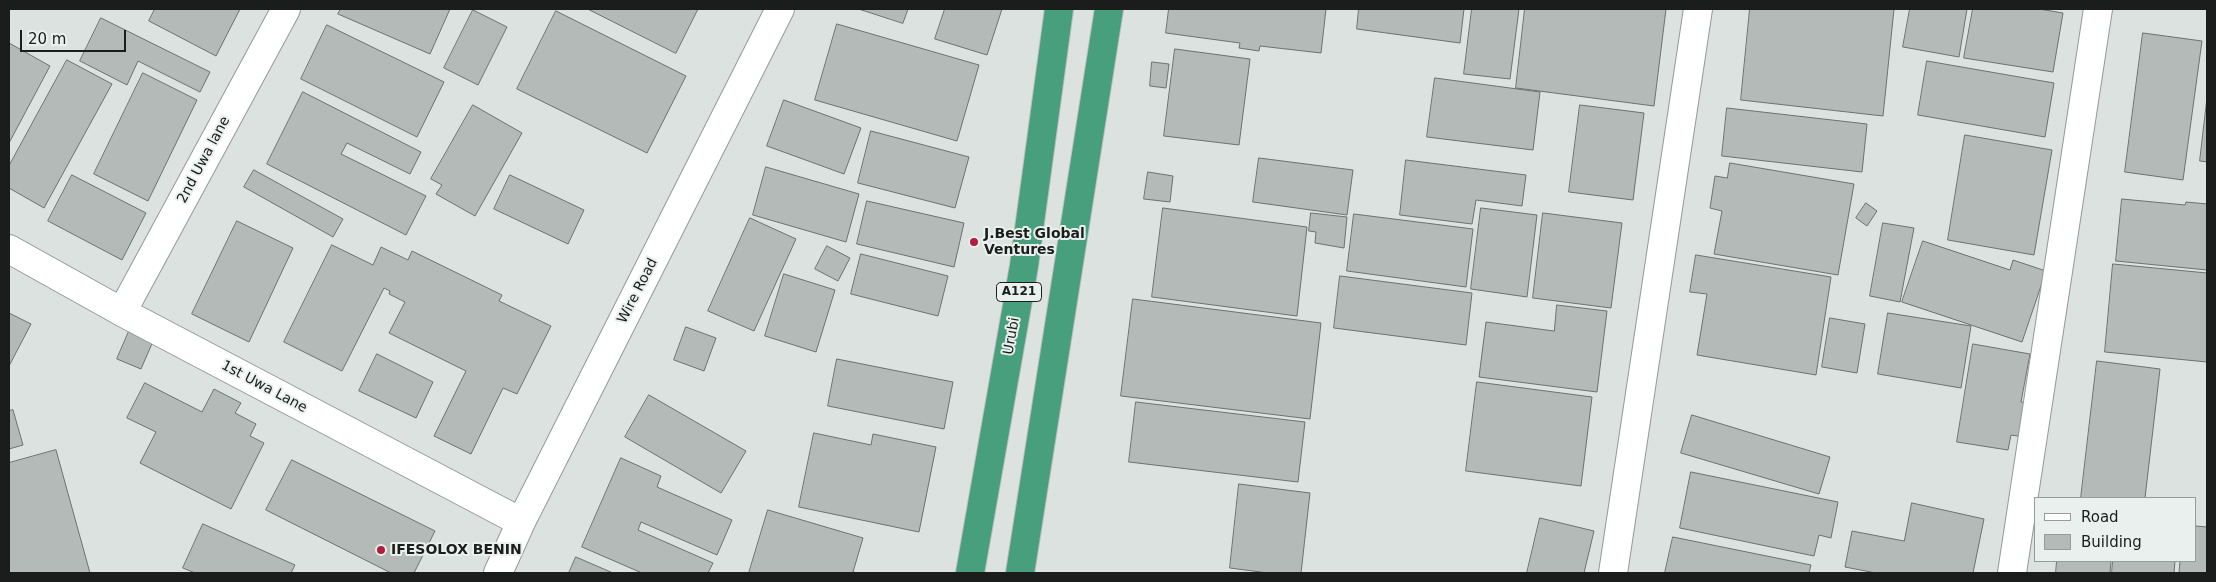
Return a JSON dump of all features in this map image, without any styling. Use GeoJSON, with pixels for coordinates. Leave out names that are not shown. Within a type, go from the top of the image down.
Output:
{"type":"FeatureCollection","features":[{"type":"Feature","properties":{"kind":"highway","name":"Urubi"},"geometry":{"type":"LineString","coordinates":[[970,573],[1024,266],[1059,9]]}},
{"type":"Feature","properties":{"kind":"highway"},"geometry":{"type":"LineString","coordinates":[[1020,573],[1109,9]]}},
{"type":"Feature","properties":{"kind":"street","name":"2nd Uwa lane"},"geometry":{"type":"LineString","coordinates":[[122,312],[286,9]]}},
{"type":"Feature","properties":{"kind":"street","name":"Wire Road"},"geometry":{"type":"LineString","coordinates":[[498,573],[521,522],[780,9]]}},
{"type":"Feature","properties":{"kind":"street"},"geometry":{"type":"LineString","coordinates":[[1613,573],[1698,9]]}},
{"type":"Feature","properties":{"kind":"street"},"geometry":{"type":"LineString","coordinates":[[2012,573],[2098,9]]}},
{"type":"Feature","properties":{"kind":"street","name":"1st Uwa Lane"},"geometry":{"type":"LineString","coordinates":[[9,249],[122,312],[521,522]]}},
{"type":"Feature","properties":{"kind":"building"},"geometry":{"type":"Polygon","coordinates":[[[155,9],[240,9],[216,56],[149,21],[155,9]]]}},
{"type":"Feature","properties":{"kind":"building"},"geometry":{"type":"Polygon","coordinates":[[[341,9],[450,9],[430,54],[338,14],[341,9]]]}},
{"type":"Feature","properties":{"kind":"building"},"geometry":{"type":"Polygon","coordinates":[[[588,9],[698,9],[676,53],[588,9]]]}},
{"type":"Feature","properties":{"kind":"building"},"geometry":{"type":"Polygon","coordinates":[[[859,9],[908,9],[903,23],[859,9]]]}},
{"type":"Feature","properties":{"kind":"building"},"geometry":{"type":"Polygon","coordinates":[[[945,9],[1002,9],[987,55],[935,39],[945,9]]]}},
{"type":"Feature","properties":{"kind":"building"},"geometry":{"type":"Polygon","coordinates":[[[1169,9],[1326,9],[1321,53],[1260,46],[1259,51],[1239,48],[1240,43],[1166,33],[1169,9]]]}},
{"type":"Feature","properties":{"kind":"building"},"geometry":{"type":"Polygon","coordinates":[[[1359,9],[1464,9],[1460,43],[1357,29],[1359,9]]]}},
{"type":"Feature","properties":{"kind":"building"},"geometry":{"type":"Polygon","coordinates":[[[1472,9],[1519,9],[1510,79],[1464,74],[1472,9]]]}},
{"type":"Feature","properties":{"kind":"building"},"geometry":{"type":"Polygon","coordinates":[[[1525,9],[1666,9],[1654,106],[1516,88],[1525,9]]]}},
{"type":"Feature","properties":{"kind":"building"},"geometry":{"type":"Polygon","coordinates":[[[1750,9],[1894,9],[1883,116],[1741,100],[1750,9]]]}},
{"type":"Feature","properties":{"kind":"building"},"geometry":{"type":"Polygon","coordinates":[[[1910,9],[1967,9],[1959,57],[1903,47],[1910,9]]]}},
{"type":"Feature","properties":{"kind":"building"},"geometry":{"type":"Polygon","coordinates":[[[1973,9],[2039,9],[2063,13],[2053,72],[1964,58],[1973,9]]]}},
{"type":"Feature","properties":{"kind":"building"},"geometry":{"type":"Polygon","coordinates":[[[473,10],[507,27],[478,85],[444,68],[473,10]]]}},
{"type":"Feature","properties":{"kind":"building"},"geometry":{"type":"Polygon","coordinates":[[[556,11],[686,76],[647,153],[517,89],[556,11]]]}},
{"type":"Feature","properties":{"kind":"building"},"geometry":{"type":"Polygon","coordinates":[[[101,18],[210,72],[200,92],[138,61],[127,85],[80,61],[101,18]]]}},
{"type":"Feature","properties":{"kind":"building"},"geometry":{"type":"Polygon","coordinates":[[[837,24],[979,65],[957,141],[815,100],[837,24]]]}},
{"type":"Feature","properties":{"kind":"building"},"geometry":{"type":"Polygon","coordinates":[[[327,25],[444,82],[417,137],[301,79],[327,25]]]}},
{"type":"Feature","properties":{"kind":"building"},"geometry":{"type":"Polygon","coordinates":[[[2143,33],[2202,41],[2183,180],[2125,172],[2143,33]]]}},
{"type":"Feature","properties":{"kind":"building"},"geometry":{"type":"Polygon","coordinates":[[[9,43],[50,66],[9,143],[9,43]]]}},
{"type":"Feature","properties":{"kind":"building"},"geometry":{"type":"Polygon","coordinates":[[[1175,49],[1250,59],[1239,145],[1164,136],[1175,49]]]}},
{"type":"Feature","properties":{"kind":"building"},"geometry":{"type":"Polygon","coordinates":[[[67,60],[112,84],[44,208],[9,188],[9,166],[67,60]]]}},
{"type":"Feature","properties":{"kind":"building"},"geometry":{"type":"Polygon","coordinates":[[[1927,61],[2054,83],[2045,137],[1918,115],[1927,61]]]}},
{"type":"Feature","properties":{"kind":"building"},"geometry":{"type":"Polygon","coordinates":[[[1152,62],[1169,64],[1166,88],[1150,86],[1152,62]]]}},
{"type":"Feature","properties":{"kind":"building"},"geometry":{"type":"Polygon","coordinates":[[[143,73],[197,100],[148,201],[94,174],[143,73]]]}},
{"type":"Feature","properties":{"kind":"building"},"geometry":{"type":"Polygon","coordinates":[[[1435,78],[1540,92],[1533,150],[1427,137],[1435,78]]]}},
{"type":"Feature","properties":{"kind":"building"},"geometry":{"type":"Polygon","coordinates":[[[303,92],[421,152],[410,174],[347,143],[341,154],[426,196],[406,235],[267,164],[303,92]]]}},
{"type":"Feature","properties":{"kind":"building"},"geometry":{"type":"Polygon","coordinates":[[[2207,98],[2207,162],[2200,161],[2207,98]]]}},
{"type":"Feature","properties":{"kind":"building"},"geometry":{"type":"Polygon","coordinates":[[[784,100],[861,128],[844,174],[767,146],[784,100]]]}},
{"type":"Feature","properties":{"kind":"building"},"geometry":{"type":"Polygon","coordinates":[[[473,105],[522,133],[475,216],[436,194],[442,185],[431,179],[473,105]]]}},
{"type":"Feature","properties":{"kind":"building"},"geometry":{"type":"Polygon","coordinates":[[[1580,105],[1644,113],[1633,200],[1569,192],[1580,105]]]}},
{"type":"Feature","properties":{"kind":"building"},"geometry":{"type":"Polygon","coordinates":[[[1727,108],[1867,124],[1862,172],[1722,156],[1727,108]]]}},
{"type":"Feature","properties":{"kind":"building"},"geometry":{"type":"Polygon","coordinates":[[[871,131],[969,157],[955,208],[858,183],[871,131]]]}},
{"type":"Feature","properties":{"kind":"building"},"geometry":{"type":"Polygon","coordinates":[[[1965,135],[2052,150],[2034,255],[1948,240],[1965,135]]]}},
{"type":"Feature","properties":{"kind":"building"},"geometry":{"type":"Polygon","coordinates":[[[1259,158],[1353,170],[1347,215],[1253,202],[1259,158]]]}},
{"type":"Feature","properties":{"kind":"building"},"geometry":{"type":"Polygon","coordinates":[[[1406,160],[1526,175],[1522,206],[1476,200],[1472,224],[1400,215],[1406,160]]]}},
{"type":"Feature","properties":{"kind":"building"},"geometry":{"type":"Polygon","coordinates":[[[1730,163],[1854,184],[1838,275],[1714,254],[1722,211],[1710,208],[1715,176],[1727,178],[1730,163]]]}},
{"type":"Feature","properties":{"kind":"building"},"geometry":{"type":"Polygon","coordinates":[[[766,167],[859,194],[846,242],[753,215],[766,167]]]}},
{"type":"Feature","properties":{"kind":"building"},"geometry":{"type":"Polygon","coordinates":[[[254,170],[343,219],[333,237],[244,187],[254,170]]]}},
{"type":"Feature","properties":{"kind":"building"},"geometry":{"type":"Polygon","coordinates":[[[1148,172],[1173,176],[1170,202],[1144,199],[1148,172]]]}},
{"type":"Feature","properties":{"kind":"building"},"geometry":{"type":"Polygon","coordinates":[[[72,175],[146,213],[122,260],[48,221],[72,175]]]}},
{"type":"Feature","properties":{"kind":"building"},"geometry":{"type":"Polygon","coordinates":[[[510,175],[584,210],[568,244],[494,209],[510,175]]]}},
{"type":"Feature","properties":{"kind":"building"},"geometry":{"type":"Polygon","coordinates":[[[2122,199],[2185,205],[2186,202],[2207,204],[2207,270],[2116,261],[2122,199]]]}},
{"type":"Feature","properties":{"kind":"building"},"geometry":{"type":"Polygon","coordinates":[[[867,201],[964,223],[954,267],[857,244],[867,201]]]}},
{"type":"Feature","properties":{"kind":"building"},"geometry":{"type":"Polygon","coordinates":[[[1866,203],[1877,211],[1867,226],[1856,218],[1866,203]]]}},
{"type":"Feature","properties":{"kind":"building"},"geometry":{"type":"Polygon","coordinates":[[[1163,208],[1307,227],[1297,316],[1152,297],[1163,208]]]}},
{"type":"Feature","properties":{"kind":"building"},"geometry":{"type":"Polygon","coordinates":[[[1481,208],[1537,215],[1527,297],[1471,289],[1481,208]]]}},
{"type":"Feature","properties":{"kind":"building"},"geometry":{"type":"Polygon","coordinates":[[[1311,213],[1347,217],[1344,248],[1315,243],[1316,232],[1309,231],[1311,213]]]}},
{"type":"Feature","properties":{"kind":"building"},"geometry":{"type":"Polygon","coordinates":[[[1543,213],[1622,223],[1611,308],[1533,298],[1543,213]]]}},
{"type":"Feature","properties":{"kind":"building"},"geometry":{"type":"Polygon","coordinates":[[[1354,214],[1473,229],[1466,287],[1347,271],[1354,214]]]}},
{"type":"Feature","properties":{"kind":"building"},"geometry":{"type":"Polygon","coordinates":[[[750,218],[796,239],[754,331],[708,311],[750,218]]]}},
{"type":"Feature","properties":{"kind":"building"},"geometry":{"type":"Polygon","coordinates":[[[237,221],[293,248],[249,342],[192,314],[237,221]]]}},
{"type":"Feature","properties":{"kind":"building"},"geometry":{"type":"Polygon","coordinates":[[[1883,223],[1914,228],[1900,302],[1870,296],[1883,223]]]}},
{"type":"Feature","properties":{"kind":"building"},"geometry":{"type":"Polygon","coordinates":[[[1923,241],[2010,270],[2013,260],[2046,271],[2022,342],[1902,302],[1923,241]]]}},
{"type":"Feature","properties":{"kind":"building"},"geometry":{"type":"Polygon","coordinates":[[[332,245],[373,265],[381,247],[408,260],[412,251],[502,295],[499,301],[551,326],[517,394],[503,388],[471,454],[434,436],[466,371],[389,333],[405,302],[389,294],[390,291],[384,288],[342,371],[284,342],[332,245]]]}},
{"type":"Feature","properties":{"kind":"building"},"geometry":{"type":"Polygon","coordinates":[[[827,246],[850,258],[838,281],[815,269],[827,246]]]}},
{"type":"Feature","properties":{"kind":"building"},"geometry":{"type":"Polygon","coordinates":[[[861,254],[948,276],[938,316],[851,294],[861,254]]]}},
{"type":"Feature","properties":{"kind":"building"},"geometry":{"type":"Polygon","coordinates":[[[1696,255],[1831,277],[1816,375],[1697,355],[1707,294],[1690,292],[1696,255]]]}},
{"type":"Feature","properties":{"kind":"building"},"geometry":{"type":"Polygon","coordinates":[[[2113,264],[2207,273],[2207,362],[2105,352],[2113,264]]]}},
{"type":"Feature","properties":{"kind":"building"},"geometry":{"type":"Polygon","coordinates":[[[784,274],[835,290],[816,352],[765,336],[784,274]]]}},
{"type":"Feature","properties":{"kind":"building"},"geometry":{"type":"Polygon","coordinates":[[[1340,276],[1472,293],[1466,345],[1334,328],[1340,276]]]}},
{"type":"Feature","properties":{"kind":"building"},"geometry":{"type":"Polygon","coordinates":[[[1133,299],[1321,323],[1310,419],[1121,396],[1133,299]]]}},
{"type":"Feature","properties":{"kind":"building"},"geometry":{"type":"Polygon","coordinates":[[[1557,305],[1607,311],[1597,392],[1479,377],[1486,322],[1554,331],[1557,305]]]}},
{"type":"Feature","properties":{"kind":"building"},"geometry":{"type":"Polygon","coordinates":[[[9,313],[31,324],[9,366],[9,313]]]}},
{"type":"Feature","properties":{"kind":"building"},"geometry":{"type":"Polygon","coordinates":[[[1888,313],[1971,326],[1961,388],[1878,374],[1888,313]]]}},
{"type":"Feature","properties":{"kind":"building"},"geometry":{"type":"Polygon","coordinates":[[[1830,318],[1865,324],[1857,373],[1822,367],[1830,318]]]}},
{"type":"Feature","properties":{"kind":"building"},"geometry":{"type":"Polygon","coordinates":[[[686,327],[716,338],[704,371],[674,360],[686,327]]]}},
{"type":"Feature","properties":{"kind":"building"},"geometry":{"type":"Polygon","coordinates":[[[130,329],[154,339],[141,369],[117,359],[130,329]]]}},
{"type":"Feature","properties":{"kind":"building"},"geometry":{"type":"Polygon","coordinates":[[[1973,344],[2030,354],[2021,402],[2030,403],[2024,437],[2011,435],[2008,450],[1957,442],[1973,344]]]}},
{"type":"Feature","properties":{"kind":"building"},"geometry":{"type":"Polygon","coordinates":[[[377,354],[433,382],[416,418],[359,391],[377,354]]]}},
{"type":"Feature","properties":{"kind":"building"},"geometry":{"type":"Polygon","coordinates":[[[837,359],[953,382],[944,429],[828,406],[837,359]]]}},
{"type":"Feature","properties":{"kind":"building"},"geometry":{"type":"Polygon","coordinates":[[[2097,361],[2160,369],[2145,497],[2081,497],[2097,361]]]}},
{"type":"Feature","properties":{"kind":"building"},"geometry":{"type":"Polygon","coordinates":[[[1477,382],[1592,397],[1581,486],[1466,471],[1477,382]]]}},
{"type":"Feature","properties":{"kind":"building"},"geometry":{"type":"Polygon","coordinates":[[[145,383],[202,412],[214,389],[241,403],[235,413],[256,424],[250,436],[264,443],[231,509],[140,463],[156,432],[127,418],[145,383]]]}},
{"type":"Feature","properties":{"kind":"building"},"geometry":{"type":"Polygon","coordinates":[[[649,395],[746,451],[721,493],[625,437],[649,395]]]}},
{"type":"Feature","properties":{"kind":"building"},"geometry":{"type":"Polygon","coordinates":[[[1136,402],[1305,422],[1298,482],[1129,462],[1136,402]]]}},
{"type":"Feature","properties":{"kind":"building"},"geometry":{"type":"Polygon","coordinates":[[[13,410],[23,445],[9,449],[9,411],[13,410]]]}},
{"type":"Feature","properties":{"kind":"building"},"geometry":{"type":"Polygon","coordinates":[[[1692,415],[1830,457],[1819,494],[1681,453],[1692,415]]]}},
{"type":"Feature","properties":{"kind":"building"},"geometry":{"type":"Polygon","coordinates":[[[814,433],[871,445],[873,434],[936,447],[919,532],[799,507],[814,433]]]}},
{"type":"Feature","properties":{"kind":"building"},"geometry":{"type":"Polygon","coordinates":[[[56,450],[90,573],[9,573],[9,463],[56,450]]]}},
{"type":"Feature","properties":{"kind":"building"},"geometry":{"type":"Polygon","coordinates":[[[621,458],[661,476],[657,487],[732,520],[717,555],[641,522],[638,530],[713,563],[708,573],[642,573],[582,547],[621,458]]]}},
{"type":"Feature","properties":{"kind":"building"},"geometry":{"type":"Polygon","coordinates":[[[292,460],[435,531],[414,573],[391,573],[266,510],[292,460]]]}},
{"type":"Feature","properties":{"kind":"building"},"geometry":{"type":"Polygon","coordinates":[[[1691,472],[1838,502],[1831,538],[1819,535],[1814,556],[1680,528],[1691,472]]]}},
{"type":"Feature","properties":{"kind":"building"},"geometry":{"type":"Polygon","coordinates":[[[1239,484],[1310,493],[1301,573],[1268,573],[1230,568],[1239,484]]]}},
{"type":"Feature","properties":{"kind":"building"},"geometry":{"type":"Polygon","coordinates":[[[1912,503],[1984,519],[1973,573],[1876,573],[1845,567],[1852,531],[1904,541],[1912,503]]]}},
{"type":"Feature","properties":{"kind":"building"},"geometry":{"type":"Polygon","coordinates":[[[768,510],[863,538],[853,572],[858,573],[749,573],[768,510]]]}},
{"type":"Feature","properties":{"kind":"building"},"geometry":{"type":"Polygon","coordinates":[[[1540,518],[1594,531],[1584,573],[1527,573],[1540,518]]]}},
{"type":"Feature","properties":{"kind":"building"},"geometry":{"type":"Polygon","coordinates":[[[203,524],[295,565],[291,573],[195,573],[183,568],[203,524]]]}},
{"type":"Feature","properties":{"kind":"building"},"geometry":{"type":"Polygon","coordinates":[[[2196,526],[2207,527],[2207,573],[2179,573],[2180,562],[2196,562],[2196,526]]]}},
{"type":"Feature","properties":{"kind":"building"},"geometry":{"type":"Polygon","coordinates":[[[1673,537],[1811,565],[1809,573],[1665,573],[1673,537]]]}},
{"type":"Feature","properties":{"kind":"building"},"geometry":{"type":"Polygon","coordinates":[[[576,557],[613,573],[569,573],[576,557]]]}},
{"type":"Feature","properties":{"kind":"building"},"geometry":{"type":"Polygon","coordinates":[[[2057,562],[2111,562],[2110,573],[2056,573],[2057,562]]]}},
{"type":"Feature","properties":{"kind":"building"},"geometry":{"type":"Polygon","coordinates":[[[2113,562],[2175,562],[2174,573],[2112,573],[2113,562]]]}},
{"type":"Feature","properties":{"kind":"place","name":"J.Best Global Ventures"},"geometry":{"type":"Point","coordinates":[974,242]}},
{"type":"Feature","properties":{"kind":"place","name":"IFESOLOX BENIN"},"geometry":{"type":"Point","coordinates":[381,550]}}]}
